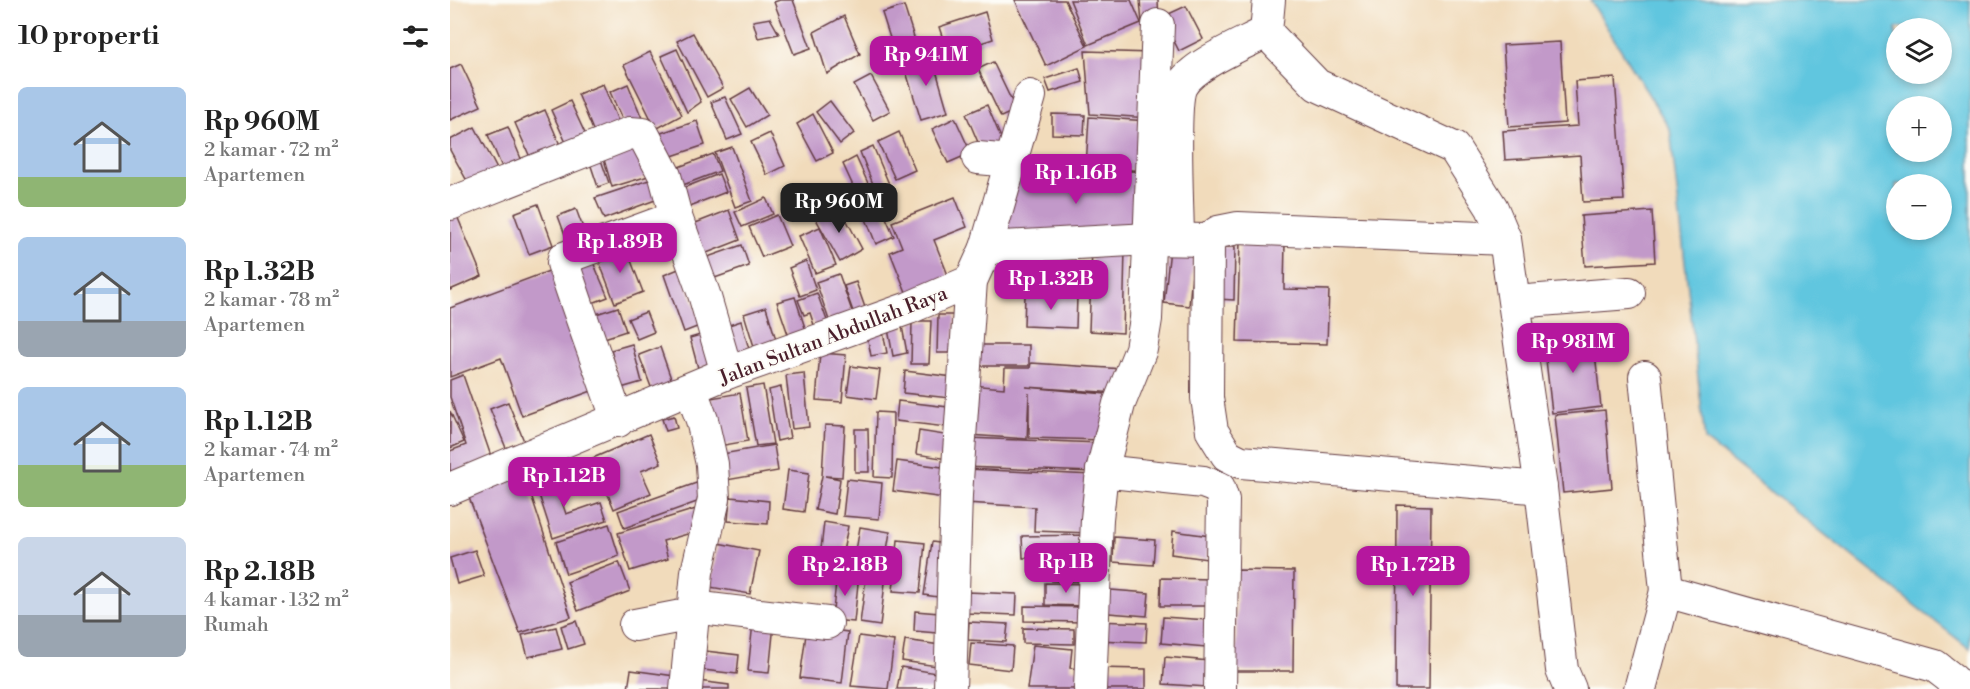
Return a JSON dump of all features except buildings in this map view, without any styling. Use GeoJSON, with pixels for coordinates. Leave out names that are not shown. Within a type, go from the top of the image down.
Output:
{"type":"FeatureCollection","features":[{"type":"Feature","properties":{"kind":"street"},"geometry":{"type":"LineString","coordinates":[[1269,0],[1266,32],[1317,85],[1454,148],[1487,199],[1505,239],[1540,488],[1562,670],[1570,689]]}},
{"type":"Feature","properties":{"kind":"street"},"geometry":{"type":"LineString","coordinates":[[1158,26],[1178,239],[1212,431],[1227,455],[1241,462],[1540,488]]}},
{"type":"Feature","properties":{"kind":"street"},"geometry":{"type":"LineString","coordinates":[[1090,689],[1097,519],[1102,471],[1119,404],[1142,350],[1146,319],[1178,239],[1177,114],[1181,87],[1193,73],[1266,32]]}},
{"type":"Feature","properties":{"kind":"street"},"geometry":{"type":"LineString","coordinates":[[971,281],[986,248],[1030,96]]}},
{"type":"Feature","properties":{"kind":"street"},"geometry":{"type":"LineString","coordinates":[[450,204],[639,132],[643,134],[665,176],[676,217],[704,294],[727,373]]}},
{"type":"Feature","properties":{"kind":"street"},"geometry":{"type":"LineString","coordinates":[[978,158],[1011,160]]}},
{"type":"Feature","properties":{"kind":"street"},"geometry":{"type":"LineString","coordinates":[[618,421],[597,358],[578,314],[563,263],[564,258],[676,217]]}},
{"type":"Feature","properties":{"kind":"street"},"geometry":{"type":"LineString","coordinates":[[986,248],[1178,239],[1238,228],[1505,239]]}},
{"type":"Feature","properties":{"kind":"street","name":"Jalan Sultan Abdullah Raya"},"geometry":{"type":"LineString","coordinates":[[450,489],[618,421],[727,373],[909,308],[971,281],[956,495],[950,689]]}},
{"type":"Feature","properties":{"kind":"street"},"geometry":{"type":"LineString","coordinates":[[1515,302],[1629,293]]}},
{"type":"Feature","properties":{"kind":"street"},"geometry":{"type":"LineString","coordinates":[[1640,689],[1666,591],[1646,377]]}},
{"type":"Feature","properties":{"kind":"street"},"geometry":{"type":"LineString","coordinates":[[686,689],[697,572],[714,499],[714,483],[702,420],[691,390]]}},
{"type":"Feature","properties":{"kind":"street"},"geometry":{"type":"LineString","coordinates":[[1102,471],[1203,482],[1219,488],[1223,500],[1220,689]]}},
{"type":"Feature","properties":{"kind":"street"},"geometry":{"type":"LineString","coordinates":[[1666,591],[1935,666],[1953,680],[1955,689]]}},
{"type":"Feature","properties":{"kind":"street"},"geometry":{"type":"LineString","coordinates":[[635,626],[692,610],[827,623]]}},
{"type":"Feature","properties":{"kind":"water"},"geometry":{"type":"Polygon","coordinates":[[[1590,0],[1970,0],[1970,649],[1705,440],[1670,129],[1590,0]]]}}]}
